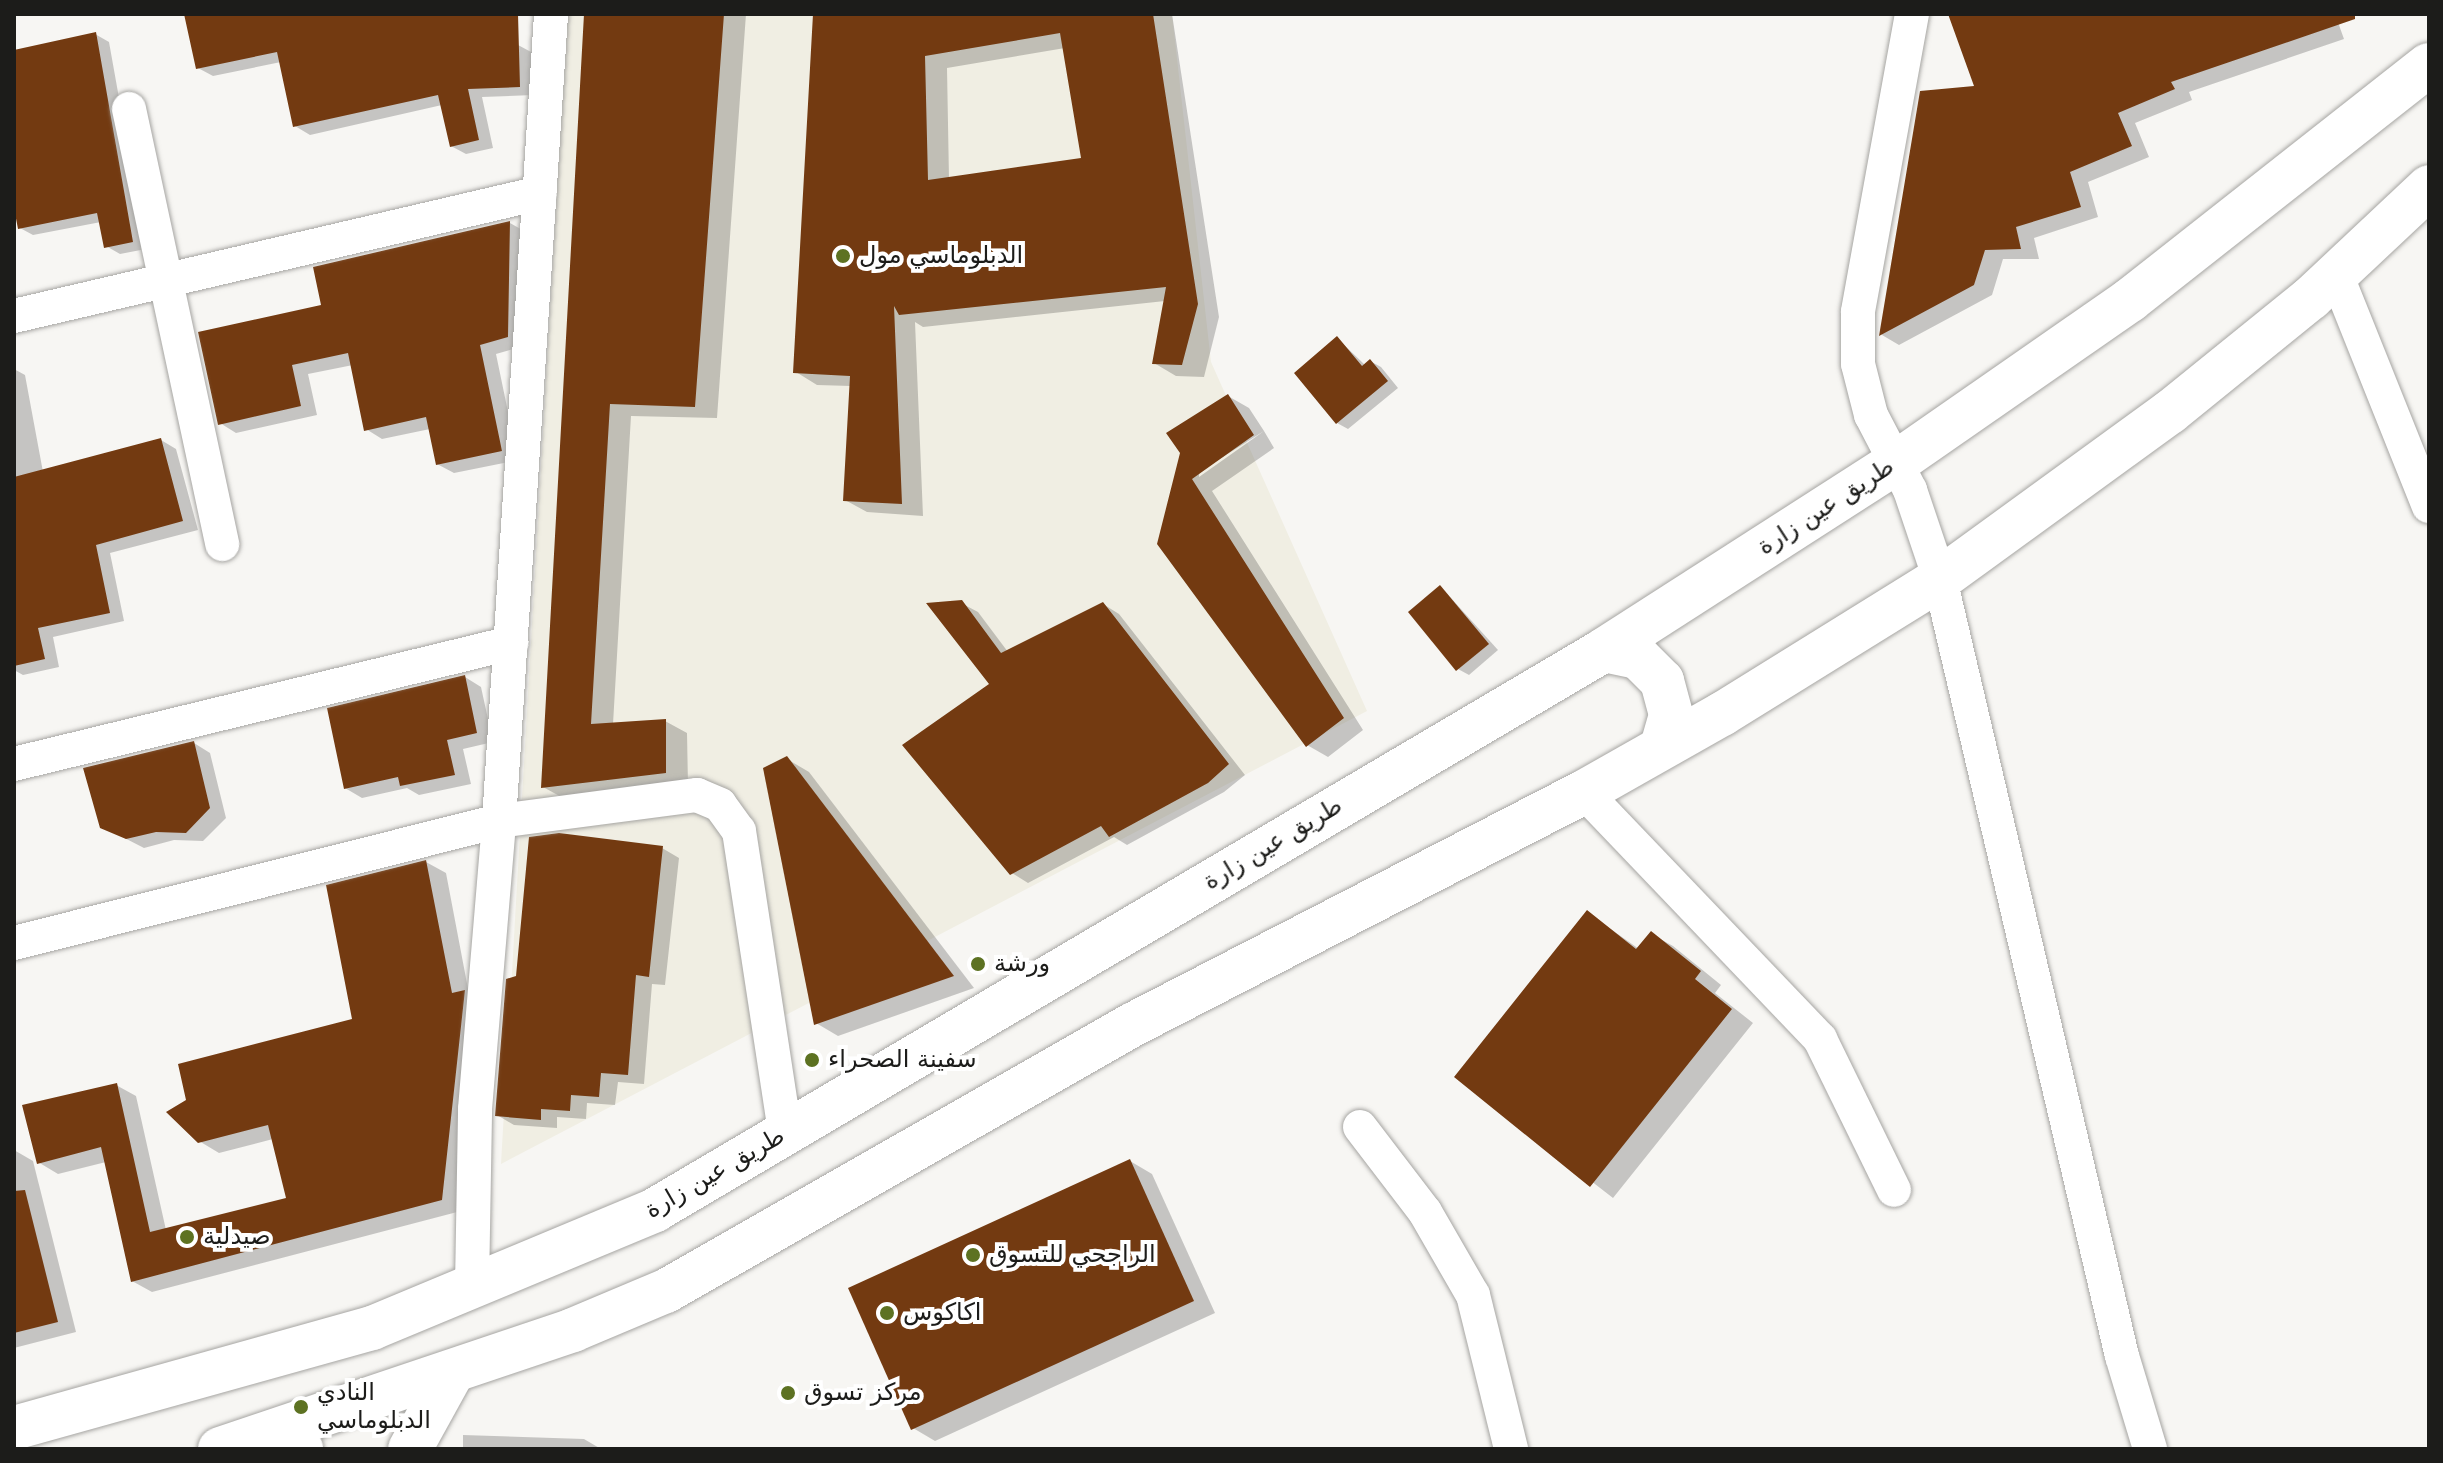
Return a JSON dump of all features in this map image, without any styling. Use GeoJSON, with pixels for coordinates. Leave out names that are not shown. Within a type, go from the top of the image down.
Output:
{"type":"FeatureCollection","features":[{"type":"Feature","properties":{"kind":"main road","name":"طريق عين زارة"},"geometry":{"type":"LineString","coordinates":[[14,1428],[372,1328],[655,1210],[1604,650],[1897,462],[2130,300],[2429,65]]}},
{"type":"Feature","properties":{"kind":"main road"},"geometry":{"type":"LineString","coordinates":[[237,1444],[452,1373],[666,1291],[1132,1025],[1584,792],[1791,674],[1940,579],[2170,412],[2336,274],[2429,187]]}},
{"type":"Feature","properties":{"kind":"main road"},"geometry":{"type":"LineString","coordinates":[[1604,650],[1638,657],[1662,681],[1671,715],[1662,747]]}},
{"type":"Feature","properties":{"kind":"main road"},"geometry":{"type":"LineString","coordinates":[[410,1449],[452,1373]]}},
{"type":"Feature","properties":{"kind":"main road"},"geometry":{"type":"LineString","coordinates":[[237,1444],[301,1449]]}},
{"type":"Feature","properties":{"kind":"street"},"geometry":{"type":"LineString","coordinates":[[472,1286],[475,1109],[499,821],[551,14]]}},
{"type":"Feature","properties":{"kind":"street"},"geometry":{"type":"LineString","coordinates":[[1912,14],[1856,338],[1871,415],[1897,462],[1940,579],[2122,1356],[2150,1449]]}},
{"type":"Feature","properties":{"kind":"street"},"geometry":{"type":"LineString","coordinates":[[129,109],[222,544]]}},
{"type":"Feature","properties":{"kind":"street"},"geometry":{"type":"LineString","coordinates":[[14,316],[540,193]]}},
{"type":"Feature","properties":{"kind":"street"},"geometry":{"type":"LineString","coordinates":[[2336,274],[2429,506]]}},
{"type":"Feature","properties":{"kind":"street"},"geometry":{"type":"LineString","coordinates":[[14,764],[511,643]]}},
{"type":"Feature","properties":{"kind":"street"},"geometry":{"type":"LineString","coordinates":[[1584,792],[1820,1039],[1894,1190]]}},
{"type":"Feature","properties":{"kind":"street"},"geometry":{"type":"LineString","coordinates":[[14,943],[499,821],[684,794],[709,798],[732,816],[739,831],[785,1132]]}},
{"type":"Feature","properties":{"kind":"street"},"geometry":{"type":"LineString","coordinates":[[1360,1127],[1425,1212],[1473,1295],[1511,1449]]}},
{"type":"Feature","properties":{"kind":"shaded area"},"geometry":{"type":"Polygon","coordinates":[[[567,14],[1172,14],[1211,362],[1367,711],[501,1164],[567,14]]]}},
{"type":"Feature","properties":{"kind":"building"},"geometry":{"type":"Polygon","coordinates":[[[184,14],[518,14],[520,87],[468,89],[479,140],[450,147],[438,95],[293,127],[277,52],[196,69],[184,14]]]}},
{"type":"Feature","properties":{"kind":"building"},"geometry":{"type":"Polygon","coordinates":[[[584,14],[724,14],[695,407],[610,404],[591,724],[666,719],[666,773],[541,788],[584,14]]]}},
{"type":"Feature","properties":{"kind":"building"},"geometry":{"type":"Polygon","coordinates":[[[813,14],[1153,14],[1198,304],[1182,365],[1152,364],[1166,287],[899,315],[894,306],[902,504],[843,501],[850,376],[793,373],[813,14]],[[1060,33],[925,56],[928,180],[1081,158],[1060,33]]]}},
{"type":"Feature","properties":{"kind":"building"},"geometry":{"type":"Polygon","coordinates":[[[1948,14],[2355,14],[2355,19],[2171,82],[2175,89],[2118,113],[2132,146],[2070,172],[2081,207],[2016,227],[2021,249],[1985,250],[1974,285],[1879,336],[1920,91],[1974,86],[1948,14]]]}},
{"type":"Feature","properties":{"kind":"building"},"geometry":{"type":"Polygon","coordinates":[[[96,32],[133,242],[104,248],[97,213],[18,229],[14,208],[14,50],[96,32]]]}},
{"type":"Feature","properties":{"kind":"building"},"geometry":{"type":"Polygon","coordinates":[[[510,221],[508,337],[480,345],[502,451],[436,465],[426,417],[364,431],[348,353],[292,365],[301,406],[218,425],[198,332],[321,305],[313,267],[510,221]]]}},
{"type":"Feature","properties":{"kind":"building"},"geometry":{"type":"Polygon","coordinates":[[[1337,336],[1362,366],[1370,359],[1388,381],[1336,424],[1294,373],[1337,336]]]}},
{"type":"Feature","properties":{"kind":"building"},"geometry":{"type":"Polygon","coordinates":[[[1228,394],[1254,435],[1192,479],[1344,718],[1306,747],[1157,544],[1180,453],[1166,433],[1228,394]]]}},
{"type":"Feature","properties":{"kind":"building"},"geometry":{"type":"Polygon","coordinates":[[[161,438],[183,521],[96,545],[110,613],[38,628],[45,659],[14,666],[14,477],[161,438]]]}},
{"type":"Feature","properties":{"kind":"building"},"geometry":{"type":"Polygon","coordinates":[[[1440,585],[1489,644],[1456,671],[1408,612],[1440,585]]]}},
{"type":"Feature","properties":{"kind":"building"},"geometry":{"type":"Polygon","coordinates":[[[962,600],[1001,653],[1103,602],[1229,764],[1208,783],[1109,837],[1101,826],[1010,875],[902,745],[989,684],[926,603],[962,600]]]}},
{"type":"Feature","properties":{"kind":"building"},"geometry":{"type":"Polygon","coordinates":[[[465,675],[477,733],[447,740],[455,775],[400,786],[398,777],[344,789],[327,708],[465,675]]]}},
{"type":"Feature","properties":{"kind":"building"},"geometry":{"type":"Polygon","coordinates":[[[194,741],[210,808],[186,833],[156,832],[126,839],[100,828],[83,768],[194,741]]]}},
{"type":"Feature","properties":{"kind":"building"},"geometry":{"type":"Polygon","coordinates":[[[787,756],[954,976],[814,1025],[763,768],[787,756]]]}},
{"type":"Feature","properties":{"kind":"building"},"geometry":{"type":"Polygon","coordinates":[[[559,833],[663,846],[649,977],[636,975],[628,1075],[601,1073],[599,1097],[571,1095],[570,1111],[541,1109],[541,1120],[495,1116],[506,979],[516,976],[529,837],[559,833]]]}},
{"type":"Feature","properties":{"kind":"building"},"geometry":{"type":"Polygon","coordinates":[[[426,860],[452,993],[465,990],[442,1200],[131,1282],[101,1147],[37,1164],[22,1105],[117,1083],[150,1232],[286,1198],[268,1125],[198,1143],[166,1112],[186,1100],[178,1064],[352,1019],[326,885],[426,860]]]}},
{"type":"Feature","properties":{"kind":"building"},"geometry":{"type":"Polygon","coordinates":[[[1587,910],[1636,949],[1651,931],[1701,971],[1695,979],[1732,1009],[1590,1187],[1454,1077],[1587,910]]]}},
{"type":"Feature","properties":{"kind":"building"},"geometry":{"type":"Polygon","coordinates":[[[1130,1159],[1194,1301],[911,1430],[848,1288],[1130,1159]]]}},
{"type":"Feature","properties":{"kind":"building"},"geometry":{"type":"Polygon","coordinates":[[[25,1190],[58,1322],[14,1333],[14,1191],[25,1190]]]}},
{"type":"Feature","properties":{"kind":"place","name":"الدبلوماسي مول"},"geometry":{"type":"Point","coordinates":[843,256]}},
{"type":"Feature","properties":{"kind":"place","name":"ورشة"},"geometry":{"type":"Point","coordinates":[978,964]}},
{"type":"Feature","properties":{"kind":"place","name":"سفينة الصحراء"},"geometry":{"type":"Point","coordinates":[812,1060]}},
{"type":"Feature","properties":{"kind":"place","name":"صيدلية"},"geometry":{"type":"Point","coordinates":[187,1237]}},
{"type":"Feature","properties":{"kind":"place","name":"الراجحي للتسوق"},"geometry":{"type":"Point","coordinates":[973,1255]}},
{"type":"Feature","properties":{"kind":"place","name":"اكاكوس"},"geometry":{"type":"Point","coordinates":[887,1313]}},
{"type":"Feature","properties":{"kind":"place","name":"مركز تسوق"},"geometry":{"type":"Point","coordinates":[788,1393]}},
{"type":"Feature","properties":{"kind":"place","name":"النادي الدبلوماسي"},"geometry":{"type":"Point","coordinates":[301,1407]}}]}
